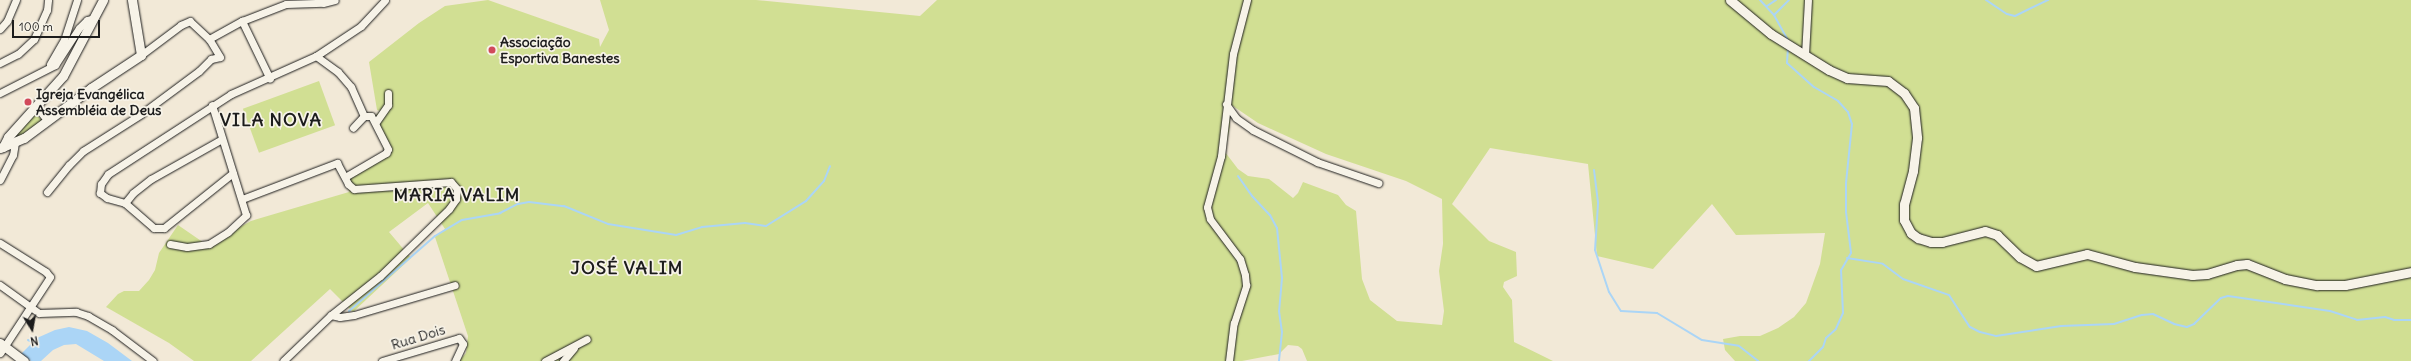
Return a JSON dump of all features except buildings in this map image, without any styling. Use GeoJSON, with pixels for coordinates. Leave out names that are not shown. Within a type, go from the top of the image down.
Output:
{"type":"FeatureCollection","features":[{"type":"Feature","properties":{"kind":"main road"},"geometry":{"type":"LineString","coordinates":[[1,147],[8,137],[63,76],[103,0]]}},
{"type":"Feature","properties":{"kind":"main road"},"geometry":{"type":"LineString","coordinates":[[1,147],[15,143],[91,88],[141,55],[132,0]]}},
{"type":"Feature","properties":{"kind":"main road"},"geometry":{"type":"LineString","coordinates":[[1730,0],[1789,46],[1805,55],[1847,78],[1888,81],[1899,88],[1910,100],[1916,121],[1917,138],[1913,171],[1904,204],[1904,220],[1911,233],[1924,241],[1942,242],[1985,232],[1997,236],[2020,258],[2036,266],[2074,255],[2087,254],[2135,267],[2192,275],[2207,274],[2230,266],[2247,264],[2285,279],[2316,285],[2345,285],[2411,272]]}},
{"type":"Feature","properties":{"kind":"main road"},"geometry":{"type":"LineString","coordinates":[[4,349],[24,361]]}},
{"type":"Feature","properties":{"kind":"street"},"geometry":{"type":"LineString","coordinates":[[0,30],[7,21],[16,0]]}},
{"type":"Feature","properties":{"kind":"street"},"geometry":{"type":"LineString","coordinates":[[0,63],[18,54],[34,39],[47,10],[48,0]]}},
{"type":"Feature","properties":{"kind":"street"},"geometry":{"type":"LineString","coordinates":[[46,68],[64,40],[77,0]]}},
{"type":"Feature","properties":{"kind":"street"},"geometry":{"type":"LineString","coordinates":[[209,39],[242,21],[286,4],[323,3],[336,0]]}},
{"type":"Feature","properties":{"kind":"street"},"geometry":{"type":"LineString","coordinates":[[233,173],[166,226],[154,228],[125,203],[107,198],[100,193],[101,184],[108,174],[212,105],[241,89],[270,79],[316,56],[361,26],[385,0]]}},
{"type":"Feature","properties":{"kind":"street"},"geometry":{"type":"LineString","coordinates":[[1229,361],[1234,323],[1246,285],[1245,275],[1240,259],[1210,219],[1207,207],[1221,156],[1233,54],[1247,0]]}},
{"type":"Feature","properties":{"kind":"street"},"geometry":{"type":"LineString","coordinates":[[1805,55],[1808,0]]}},
{"type":"Feature","properties":{"kind":"street"},"geometry":{"type":"LineString","coordinates":[[0,93],[57,62],[83,23],[94,18]]}},
{"type":"Feature","properties":{"kind":"street"},"geometry":{"type":"LineString","coordinates":[[242,21],[270,79]]}},
{"type":"Feature","properties":{"kind":"street"},"geometry":{"type":"LineString","coordinates":[[47,192],[83,151],[152,106],[199,71],[211,59],[220,57],[209,39],[193,22],[187,22],[141,55]]}},
{"type":"Feature","properties":{"kind":"street"},"geometry":{"type":"LineString","coordinates":[[316,56],[338,72],[351,87],[364,116]]}},
{"type":"Feature","properties":{"kind":"street"},"geometry":{"type":"LineString","coordinates":[[376,122],[388,105],[388,93]]}},
{"type":"Feature","properties":{"kind":"street"},"geometry":{"type":"LineString","coordinates":[[1226,104],[1236,118],[1253,130],[1317,162],[1378,183]]}},
{"type":"Feature","properties":{"kind":"street"},"geometry":{"type":"LineString","coordinates":[[170,244],[199,246],[215,241],[245,218],[246,212],[212,105]]}},
{"type":"Feature","properties":{"kind":"street"},"geometry":{"type":"LineString","coordinates":[[36,106],[47,120]]}},
{"type":"Feature","properties":{"kind":"street"},"geometry":{"type":"LineString","coordinates":[[345,177],[386,153],[387,145],[376,122],[371,116],[364,116],[353,128]]}},
{"type":"Feature","properties":{"kind":"street"},"geometry":{"type":"LineString","coordinates":[[125,203],[133,193],[151,179],[222,139]]}},
{"type":"Feature","properties":{"kind":"street"},"geometry":{"type":"LineString","coordinates":[[0,180],[13,155],[15,143]]}},
{"type":"Feature","properties":{"kind":"street"},"geometry":{"type":"LineString","coordinates":[[242,199],[337,163],[348,184],[354,189],[452,182],[458,193],[449,209],[368,286],[331,315],[283,361]]}},
{"type":"Feature","properties":{"kind":"street"},"geometry":{"type":"LineString","coordinates":[[0,243],[46,272],[50,279],[4,349]]}},
{"type":"Feature","properties":{"kind":"street"},"geometry":{"type":"LineString","coordinates":[[0,285],[31,309],[43,314],[76,312],[88,316],[112,330],[153,361]]}},
{"type":"Feature","properties":{"kind":"street"},"geometry":{"type":"LineString","coordinates":[[331,315],[340,317],[354,315],[455,285]]}},
{"type":"Feature","properties":{"kind":"street","name":"Rua Dois"},"geometry":{"type":"LineString","coordinates":[[382,361],[459,338],[463,344],[455,361]]}},
{"type":"Feature","properties":{"kind":"street"},"geometry":{"type":"LineString","coordinates":[[545,361],[587,339]]}},
{"type":"Feature","properties":{"kind":"street"},"geometry":{"type":"LineString","coordinates":[[563,361],[578,344]]}},
{"type":"Feature","properties":{"kind":"green space"},"geometry":{"type":"Polygon","coordinates":[[[488,0],[599,39],[600,47],[609,30],[600,0],[756,0],[920,16],[937,0],[2411,0],[2411,361],[1735,361],[1725,350],[1723,339],[1740,336],[1760,336],[1778,328],[1794,317],[1806,303],[1820,264],[1825,233],[1736,235],[1712,204],[1653,269],[1597,256],[1588,164],[1490,148],[1452,204],[1489,241],[1516,252],[1517,276],[1504,282],[1503,287],[1512,300],[1514,342],[1553,361],[1307,361],[1302,349],[1298,346],[1288,345],[1279,354],[1242,361],[459,361],[466,353],[468,336],[435,237],[445,229],[428,203],[389,232],[411,258],[353,312],[330,289],[251,361],[194,361],[169,343],[106,307],[118,294],[124,291],[139,291],[149,280],[155,270],[159,253],[178,225],[207,245],[251,221],[349,192],[346,177],[385,154],[374,117],[380,111],[377,110],[369,62],[419,23],[445,6],[488,0]],[[1230,104],[1230,126],[1225,152],[1238,169],[1248,176],[1269,179],[1293,198],[1298,193],[1303,182],[1338,195],[1346,205],[1356,211],[1362,279],[1370,300],[1397,321],[1442,325],[1444,311],[1439,271],[1443,244],[1442,199],[1406,181],[1326,154],[1258,123],[1230,104]]]}},
{"type":"Feature","properties":{"kind":"green space"},"geometry":{"type":"Polygon","coordinates":[[[319,81],[335,125],[259,153],[243,109],[319,81]]]}},
{"type":"Feature","properties":{"kind":"green space"},"geometry":{"type":"Polygon","coordinates":[[[34,112],[42,120],[18,139],[10,139],[34,112]]]}},
{"type":"Feature","properties":{"kind":"water"},"geometry":{"type":"Polygon","coordinates":[[[69,327],[87,331],[108,343],[132,361],[104,361],[76,344],[64,345],[53,350],[41,361],[31,361],[21,354],[37,338],[55,330],[69,327]]]}},
{"type":"Feature","properties":{"kind":"waterway"},"geometry":{"type":"LineString","coordinates":[[1760,0],[1774,15],[1788,40]]}},
{"type":"Feature","properties":{"kind":"waterway"},"geometry":{"type":"LineString","coordinates":[[1767,6],[1776,0]]}},
{"type":"Feature","properties":{"kind":"waterway"},"geometry":{"type":"LineString","coordinates":[[1774,15],[1789,0]]}},
{"type":"Feature","properties":{"kind":"waterway"},"geometry":{"type":"LineString","coordinates":[[1986,0],[2007,14],[2015,16],[2048,0]]}},
{"type":"Feature","properties":{"kind":"waterway"},"geometry":{"type":"LineString","coordinates":[[1788,48],[1787,63],[1814,87],[1838,101],[1848,112],[1852,124],[1846,183],[1846,212],[1851,253],[1841,270],[1843,313],[1836,329],[1826,338],[1823,347],[1809,361]]}},
{"type":"Feature","properties":{"kind":"waterway"},"geometry":{"type":"LineString","coordinates":[[349,311],[435,236],[462,220],[500,213],[518,204],[529,202],[564,206],[608,224],[676,235],[702,227],[745,223],[766,226],[806,201],[824,181],[830,166]]}},
{"type":"Feature","properties":{"kind":"waterway"},"geometry":{"type":"LineString","coordinates":[[1594,170],[1598,204],[1595,250],[1609,292],[1621,311],[1657,313],[1702,340],[1739,346],[1758,361]]}},
{"type":"Feature","properties":{"kind":"waterway"},"geometry":{"type":"LineString","coordinates":[[1238,176],[1252,196],[1270,215],[1277,228],[1282,278],[1279,311],[1282,332],[1279,361]]}},
{"type":"Feature","properties":{"kind":"waterway"},"geometry":{"type":"LineString","coordinates":[[1847,258],[1883,264],[1903,279],[1949,295],[1970,327],[1980,332],[1996,336],[2061,326],[2114,324],[2142,315],[2153,314],[2174,324],[2187,327],[2194,324],[2221,298],[2228,296],[2330,311],[2357,320],[2385,317],[2394,320],[2411,320]]}},
{"type":"Feature","properties":{"kind":"waterway"},"geometry":{"type":"LineString","coordinates":[[28,340],[34,343]]}},
{"type":"Feature","properties":{"kind":"place","name":"Associação Esportiva Banestes"},"geometry":{"type":"Point","coordinates":[492,50]}},
{"type":"Feature","properties":{"kind":"place","name":"Igreja Evangélica Assembléia de Deus"},"geometry":{"type":"Point","coordinates":[28,102]}},
{"type":"Feature","properties":{"kind":"district","name":"VILA NOVA"},"geometry":{"type":"Point","coordinates":[271,120]}},
{"type":"Feature","properties":{"kind":"district","name":"MARIA VALIM"},"geometry":{"type":"Point","coordinates":[457,195]}},
{"type":"Feature","properties":{"kind":"district","name":"JOSÉ VALIM"},"geometry":{"type":"Point","coordinates":[627,268]}}]}
